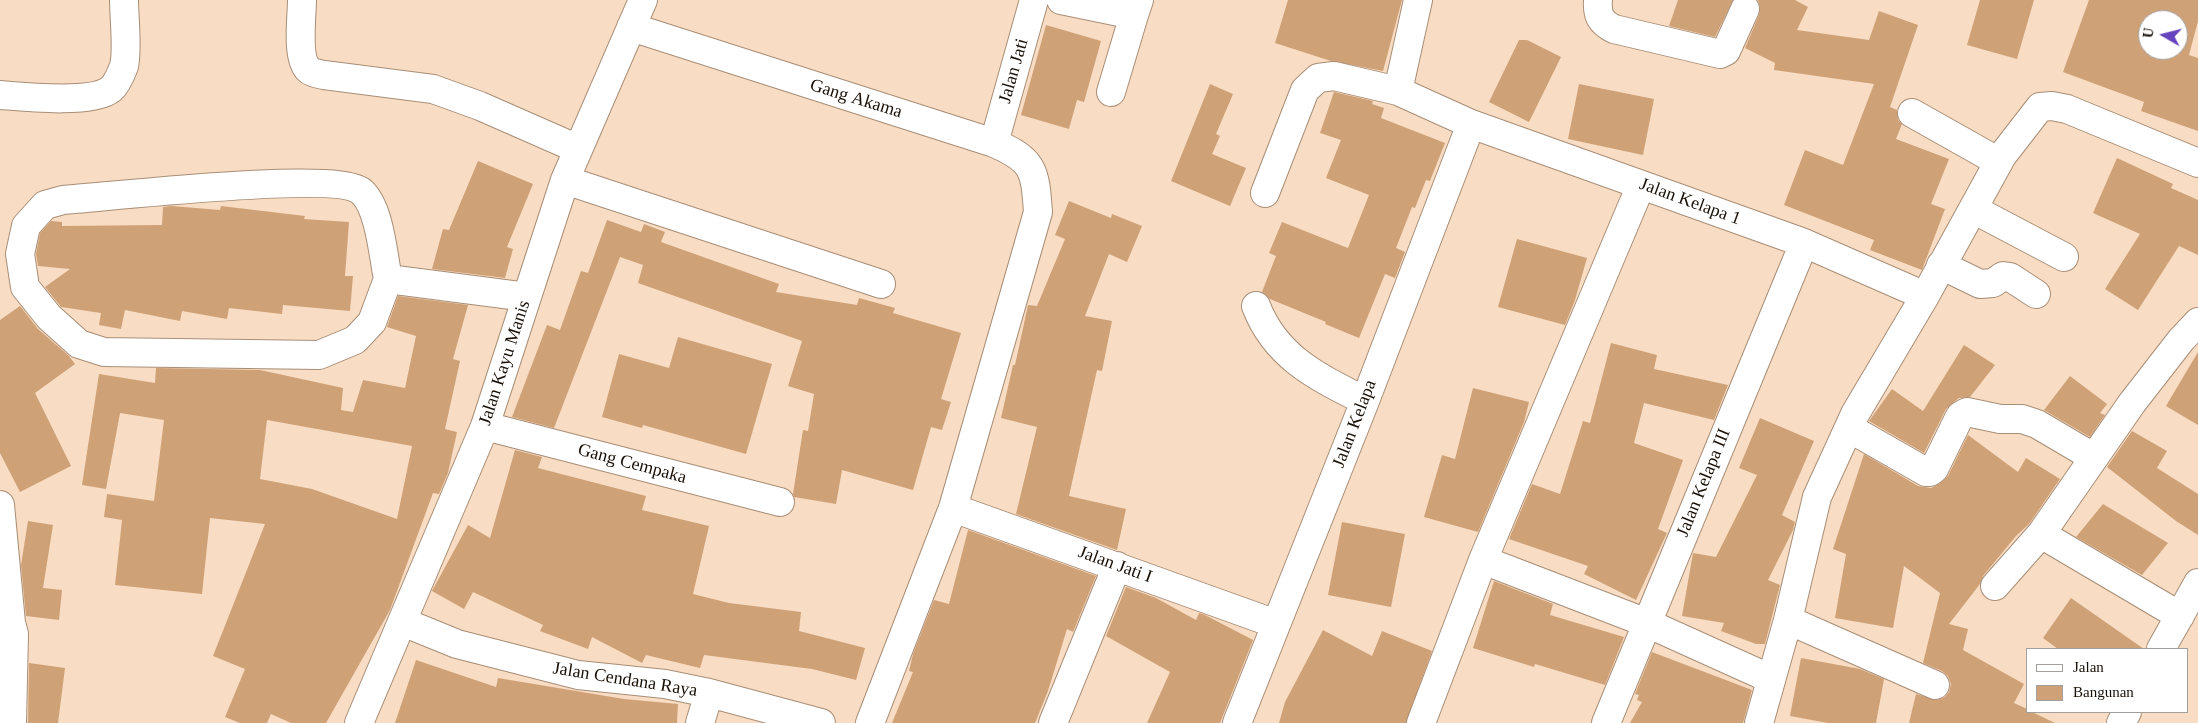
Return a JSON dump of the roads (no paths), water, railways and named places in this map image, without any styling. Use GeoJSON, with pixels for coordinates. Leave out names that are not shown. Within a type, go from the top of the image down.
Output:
{"type":"FeatureCollection","features":[{"type":"Feature","properties":{"kind":"street"},"geometry":{"type":"LineString","coordinates":[[0,95],[63,99],[103,94],[111,89],[119,79],[124,64],[124,0]]}},
{"type":"Feature","properties":{"kind":"street"},"geometry":{"type":"LineString","coordinates":[[302,0],[301,45],[304,63],[310,70],[324,75],[432,89],[480,106],[578,149]]}},
{"type":"Feature","properties":{"kind":"street","name":"Jalan Kayu Manis"},"geometry":{"type":"LineString","coordinates":[[370,716],[403,622],[485,426],[565,180],[643,0]]}},
{"type":"Feature","properties":{"kind":"street","name":"Jalan Jati"},"geometry":{"type":"LineString","coordinates":[[994,143],[1034,0]]}},
{"type":"Feature","properties":{"kind":"street"},"geometry":{"type":"LineString","coordinates":[[1061,0],[1136,8],[1112,92]]}},
{"type":"Feature","properties":{"kind":"street"},"geometry":{"type":"LineString","coordinates":[[1398,91],[1418,0]]}},
{"type":"Feature","properties":{"kind":"street"},"geometry":{"type":"LineString","coordinates":[[1598,0],[1598,13],[1603,23],[1614,29],[1720,54],[1726,51],[1746,9]]}},
{"type":"Feature","properties":{"kind":"street","name":"Gang Akama"},"geometry":{"type":"LineString","coordinates":[[631,27],[994,143],[1015,152],[1027,162],[1036,181],[1038,212],[953,508],[870,723]]}},
{"type":"Feature","properties":{"kind":"street","name":"Jalan Kelapa 1"},"geometry":{"type":"LineString","coordinates":[[1265,193],[1305,90],[1318,78],[1334,76],[1398,91],[1471,124],[1804,243],[1924,296]]}},
{"type":"Feature","properties":{"kind":"street"},"geometry":{"type":"LineString","coordinates":[[1759,723],[1788,620],[1817,497],[1849,428],[1999,162],[2040,106],[2067,108],[2198,163]]}},
{"type":"Feature","properties":{"kind":"street"},"geometry":{"type":"LineString","coordinates":[[1912,113],[1999,162]]}},
{"type":"Feature","properties":{"kind":"street","name":"Jalan Kelapa"},"geometry":{"type":"LineString","coordinates":[[1237,723],[1365,401],[1471,124]]}},
{"type":"Feature","properties":{"kind":"street"},"geometry":{"type":"LineString","coordinates":[[565,180],[881,284]]}},
{"type":"Feature","properties":{"kind":"street"},"geometry":{"type":"LineString","coordinates":[[288,182],[337,184],[361,191],[373,208],[388,279],[372,322],[355,340],[319,355],[104,352],[79,344],[49,317],[24,286],[20,254],[26,226],[45,205],[63,200],[288,182]]}},
{"type":"Feature","properties":{"kind":"street"},"geometry":{"type":"LineString","coordinates":[[1421,723],[1483,560],[1641,184]]}},
{"type":"Feature","properties":{"kind":"street"},"geometry":{"type":"LineString","coordinates":[[1973,208],[2064,257]]}},
{"type":"Feature","properties":{"kind":"street","name":"Jalan Kelapa III"},"geometry":{"type":"LineString","coordinates":[[1606,723],[1804,243]]}},
{"type":"Feature","properties":{"kind":"street"},"geometry":{"type":"LineString","coordinates":[[1941,265],[1980,284],[1992,283],[2003,276],[2010,277],[2036,294]]}},
{"type":"Feature","properties":{"kind":"street"},"geometry":{"type":"LineString","coordinates":[[388,279],[527,297]]}},
{"type":"Feature","properties":{"kind":"street"},"geometry":{"type":"LineString","coordinates":[[1256,306],[1270,334],[1287,353],[1314,374],[1365,401]]}},
{"type":"Feature","properties":{"kind":"street"},"geometry":{"type":"LineString","coordinates":[[1995,586],[2041,534],[2093,458],[2181,340],[2198,322]]}},
{"type":"Feature","properties":{"kind":"street"},"geometry":{"type":"LineString","coordinates":[[1849,428],[1926,472],[1934,469],[1960,416],[1967,412],[2000,420],[2022,419],[2029,421],[2093,458]]}},
{"type":"Feature","properties":{"kind":"street","name":"Gang Cempaka"},"geometry":{"type":"LineString","coordinates":[[485,426],[780,502]]}},
{"type":"Feature","properties":{"kind":"street"},"geometry":{"type":"LineString","coordinates":[[0,505],[6,623],[14,634],[12,723]]}},
{"type":"Feature","properties":{"kind":"street","name":"Jalan Jati I"},"geometry":{"type":"LineString","coordinates":[[953,508],[1276,624]]}},
{"type":"Feature","properties":{"kind":"street"},"geometry":{"type":"LineString","coordinates":[[2041,534],[2180,616]]}},
{"type":"Feature","properties":{"kind":"street"},"geometry":{"type":"LineString","coordinates":[[1483,560],[1646,623],[1771,679]]}},
{"type":"Feature","properties":{"kind":"street"},"geometry":{"type":"LineString","coordinates":[[1053,723],[1117,566]]}},
{"type":"Feature","properties":{"kind":"street"},"geometry":{"type":"LineString","coordinates":[[2162,648],[2198,583]]}},
{"type":"Feature","properties":{"kind":"street"},"geometry":{"type":"LineString","coordinates":[[1788,620],[1935,685]]}},
{"type":"Feature","properties":{"kind":"street","name":"Jalan Cendana Raya"},"geometry":{"type":"LineString","coordinates":[[403,622],[457,644],[578,675],[665,684],[709,693],[821,723]]}},
{"type":"Feature","properties":{"kind":"street"},"geometry":{"type":"LineString","coordinates":[[700,723],[709,693]]}}]}
